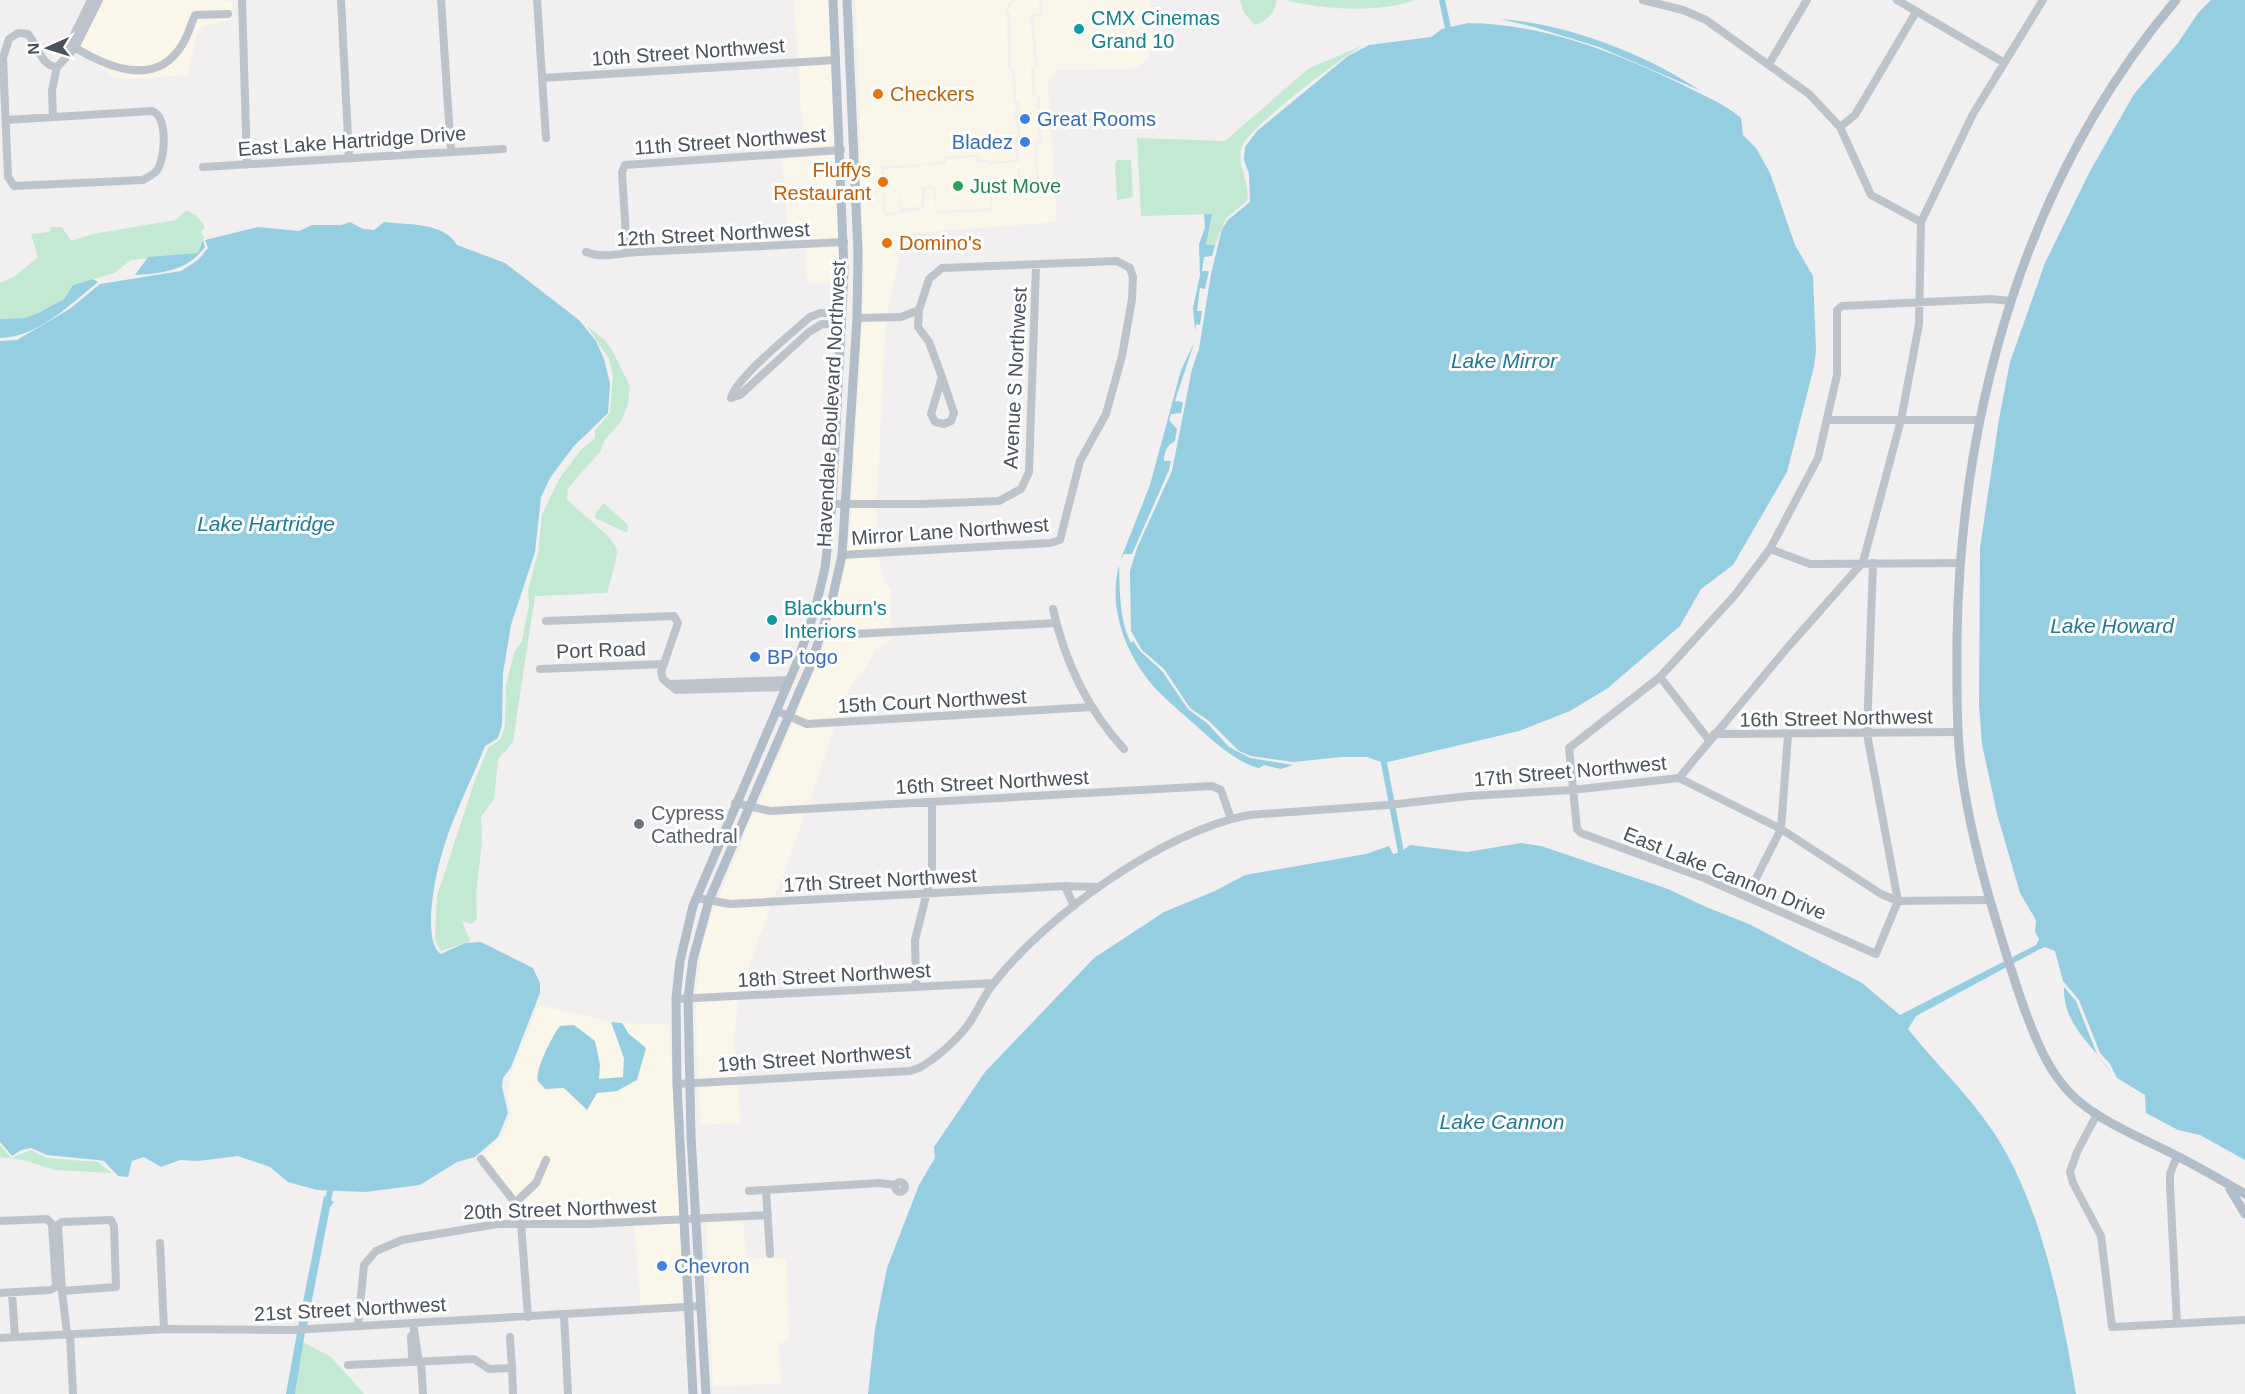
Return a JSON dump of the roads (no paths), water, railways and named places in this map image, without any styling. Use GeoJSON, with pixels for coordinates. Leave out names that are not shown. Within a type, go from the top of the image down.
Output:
{"type":"FeatureCollection","features":[{"type":"Feature","properties":{"kind":"main road","name":"Havendale Boulevard Northwest"},"geometry":{"type":"LineString","coordinates":[[693,1394],[677,1084],[676,999],[680,961],[697,898],[735,803],[788,684],[815,610],[825,568],[832,504],[843,313],[844,243],[833,0]]}},
{"type":"Feature","properties":{"kind":"main road","name":"Havendale Boulevard Northwest"},"geometry":{"type":"LineString","coordinates":[[706,1394],[690,1083],[688,998],[693,959],[709,900],[822,632],[842,555],[847,505],[857,318],[854,149],[847,0]]}},
{"type":"Feature","properties":{"kind":"main road"},"geometry":{"type":"LineString","coordinates":[[2176,0],[2123,69],[2078,144],[2045,213],[2011,301],[1979,420],[1968,479],[1959,563],[1958,732],[1972,832],[1990,900],[2009,963],[2050,1067],[2070,1093],[2097,1114],[2245,1194]]}},
{"type":"Feature","properties":{"kind":"main road"},"geometry":{"type":"LineString","coordinates":[[836,60],[850,59]]}},
{"type":"Feature","properties":{"kind":"main road"},"geometry":{"type":"LineString","coordinates":[[841,150],[854,149]]}},
{"type":"Feature","properties":{"kind":"main road"},"geometry":{"type":"LineString","coordinates":[[843,291],[852,314],[857,318]]}},
{"type":"Feature","properties":{"kind":"main road"},"geometry":{"type":"LineString","coordinates":[[843,313],[850,325],[855,359]]}},
{"type":"Feature","properties":{"kind":"main road"},"geometry":{"type":"LineString","coordinates":[[822,632],[820,620],[826,590],[825,568]]}},
{"type":"Feature","properties":{"kind":"main road"},"geometry":{"type":"LineString","coordinates":[[2222,1180],[2236,1196],[2245,1214]]}},
{"type":"Feature","properties":{"kind":"street"},"geometry":{"type":"LineString","coordinates":[[72,46],[91,0]]}},
{"type":"Feature","properties":{"kind":"street"},"geometry":{"type":"LineString","coordinates":[[53,116],[52,90],[57,67],[99,0]]}},
{"type":"Feature","properties":{"kind":"street"},"geometry":{"type":"LineString","coordinates":[[242,0],[247,165]]}},
{"type":"Feature","properties":{"kind":"street"},"geometry":{"type":"LineString","coordinates":[[341,0],[349,158]]}},
{"type":"Feature","properties":{"kind":"street"},"geometry":{"type":"LineString","coordinates":[[441,0],[451,152]]}},
{"type":"Feature","properties":{"kind":"street"},"geometry":{"type":"LineString","coordinates":[[537,0],[546,138]]}},
{"type":"Feature","properties":{"kind":"street"},"geometry":{"type":"LineString","coordinates":[[1644,0],[1683,10],[1706,20],[1809,94],[1840,127],[1871,195],[1921,222]]}},
{"type":"Feature","properties":{"kind":"street"},"geometry":{"type":"LineString","coordinates":[[1769,64],[1807,0]]}},
{"type":"Feature","properties":{"kind":"street"},"geometry":{"type":"LineString","coordinates":[[1896,0],[2003,62]]}},
{"type":"Feature","properties":{"kind":"street"},"geometry":{"type":"LineString","coordinates":[[1679,778],[1847,577],[1863,562],[1901,420],[1921,303],[1921,222],[1973,114],[2043,0]]}},
{"type":"Feature","properties":{"kind":"street"},"geometry":{"type":"LineString","coordinates":[[1840,127],[1855,115],[1916,12]]}},
{"type":"Feature","properties":{"kind":"street"},"geometry":{"type":"LineString","coordinates":[[72,46],[117,68],[144,71],[160,66],[171,59],[183,44],[195,15],[228,14]]}},
{"type":"Feature","properties":{"kind":"street"},"geometry":{"type":"LineString","coordinates":[[6,120],[152,111],[157,113],[163,134],[163,156],[157,171],[143,180],[14,186],[8,177],[3,58],[9,39],[18,33],[28,34],[44,61],[57,67]]}},
{"type":"Feature","properties":{"kind":"street","name":"10th Street Northwest"},"geometry":{"type":"LineString","coordinates":[[542,78],[836,60]]}},
{"type":"Feature","properties":{"kind":"street","name":"East Lake Hartridge Drive"},"geometry":{"type":"LineString","coordinates":[[203,167],[502,149]]}},
{"type":"Feature","properties":{"kind":"street","name":"11th Street Northwest"},"geometry":{"type":"LineString","coordinates":[[627,253],[622,167],[636,162],[841,150]]}},
{"type":"Feature","properties":{"kind":"street","name":"12th Street Northwest"},"geometry":{"type":"LineString","coordinates":[[585,252],[597,256],[844,243]]}},
{"type":"Feature","properties":{"kind":"street","name":"Mirror Lane Northwest"},"geometry":{"type":"LineString","coordinates":[[842,555],[1050,543],[1060,540],[1080,461],[1106,414],[1129,327],[1133,277],[1130,268],[1117,261],[1036,265]]}},
{"type":"Feature","properties":{"kind":"street"},"geometry":{"type":"LineString","coordinates":[[918,327],[919,310],[929,279],[942,268],[1036,265]]}},
{"type":"Feature","properties":{"kind":"street","name":"Avenue S Northwest"},"geometry":{"type":"LineString","coordinates":[[847,505],[999,501],[1020,491],[1029,472],[1036,265]]}},
{"type":"Feature","properties":{"kind":"street"},"geometry":{"type":"LineString","coordinates":[[1572,790],[1569,748],[1660,677],[1735,595],[1770,549],[1816,464],[1837,375],[1836,314],[1839,308],[1991,299],[2011,301]]}},
{"type":"Feature","properties":{"kind":"street"},"geometry":{"type":"LineString","coordinates":[[857,318],[901,318],[919,310]]}},
{"type":"Feature","properties":{"kind":"street"},"geometry":{"type":"LineString","coordinates":[[842,325],[822,324],[809,332],[740,395],[731,398],[733,390],[748,374],[810,317],[820,312],[843,313]]}},
{"type":"Feature","properties":{"kind":"street"},"geometry":{"type":"LineString","coordinates":[[901,318],[918,327],[929,342],[942,377],[954,413],[951,420],[944,424],[935,422],[931,414],[942,377]]}},
{"type":"Feature","properties":{"kind":"street"},"geometry":{"type":"LineString","coordinates":[[1828,420],[1979,420]]}},
{"type":"Feature","properties":{"kind":"street"},"geometry":{"type":"LineString","coordinates":[[832,504],[847,505]]}},
{"type":"Feature","properties":{"kind":"street"},"geometry":{"type":"LineString","coordinates":[[1770,549],[1804,563],[1959,563]]}},
{"type":"Feature","properties":{"kind":"street"},"geometry":{"type":"LineString","coordinates":[[1873,563],[1867,734],[1898,901]]}},
{"type":"Feature","properties":{"kind":"street"},"geometry":{"type":"LineString","coordinates":[[1053,609],[1073,674],[1091,707],[1124,749]]}},
{"type":"Feature","properties":{"kind":"street"},"geometry":{"type":"LineString","coordinates":[[546,621],[670,616],[676,618],[678,623],[662,676],[669,684],[788,684]]}},
{"type":"Feature","properties":{"kind":"street"},"geometry":{"type":"LineString","coordinates":[[822,632],[838,635],[1056,623]]}},
{"type":"Feature","properties":{"kind":"street","name":"Port Road"},"geometry":{"type":"LineString","coordinates":[[540,669],[664,664]]}},
{"type":"Feature","properties":{"kind":"street"},"geometry":{"type":"LineString","coordinates":[[1660,677],[1712,737]]}},
{"type":"Feature","properties":{"kind":"street","name":"15th Court Northwest"},"geometry":{"type":"LineString","coordinates":[[777,711],[807,724],[1091,707]]}},
{"type":"Feature","properties":{"kind":"street","name":"16th Street Northwest"},"geometry":{"type":"LineString","coordinates":[[1712,737],[1958,732]]}},
{"type":"Feature","properties":{"kind":"street"},"geometry":{"type":"LineString","coordinates":[[1747,896],[1781,829],[1788,735]]}},
{"type":"Feature","properties":{"kind":"street","name":"17th Street Northwest"},"geometry":{"type":"LineString","coordinates":[[1074,906],[1097,887],[1168,845],[1231,819],[1392,805],[1469,795],[1572,790],[1679,778],[1781,829],[1881,894],[1898,901],[1990,900]]}},
{"type":"Feature","properties":{"kind":"street","name":"16th Street Northwest"},"geometry":{"type":"LineString","coordinates":[[735,803],[770,811],[1212,786],[1221,790],[1231,819]]}},
{"type":"Feature","properties":{"kind":"street","name":"East Lake Cannon Drive"},"geometry":{"type":"LineString","coordinates":[[1572,790],[1577,829],[1581,833],[1747,896],[1876,954],[1898,901]]}},
{"type":"Feature","properties":{"kind":"street"},"geometry":{"type":"LineString","coordinates":[[916,986],[915,939],[928,893],[934,834],[932,802]]}},
{"type":"Feature","properties":{"kind":"street"},"geometry":{"type":"LineString","coordinates":[[1065,886],[1074,906]]}},
{"type":"Feature","properties":{"kind":"street","name":"17th Street Northwest"},"geometry":{"type":"LineString","coordinates":[[697,898],[725,904],[1065,886],[1097,887]]}},
{"type":"Feature","properties":{"kind":"street","name":"19th Street Northwest"},"geometry":{"type":"LineString","coordinates":[[677,1084],[910,1071],[928,1063],[966,1026],[994,983],[1074,906]]}},
{"type":"Feature","properties":{"kind":"street","name":"18th Street Northwest"},"geometry":{"type":"LineString","coordinates":[[676,999],[994,983]]}},
{"type":"Feature","properties":{"kind":"street"},"geometry":{"type":"LineString","coordinates":[[2097,1114],[2070,1172],[2073,1184],[2101,1236],[2112,1327],[2245,1320]]}},
{"type":"Feature","properties":{"kind":"street"},"geometry":{"type":"LineString","coordinates":[[2177,1156],[2170,1174],[2170,1186],[2177,1323]]}},
{"type":"Feature","properties":{"kind":"street"},"geometry":{"type":"LineString","coordinates":[[481,1159],[516,1202],[523,1223],[528,1317]]}},
{"type":"Feature","properties":{"kind":"street"},"geometry":{"type":"LineString","coordinates":[[516,1202],[536,1183],[546,1160]]}},
{"type":"Feature","properties":{"kind":"street"},"geometry":{"type":"LineString","coordinates":[[749,1191],[896,1185]]}},
{"type":"Feature","properties":{"kind":"street"},"geometry":{"type":"LineString","coordinates":[[766,1190],[770,1254]]}},
{"type":"Feature","properties":{"kind":"street","name":"20th Street Northwest"},"geometry":{"type":"LineString","coordinates":[[358,1326],[364,1265],[376,1251],[402,1240],[438,1232],[523,1223],[588,1224],[768,1215]]}},
{"type":"Feature","properties":{"kind":"street"},"geometry":{"type":"LineString","coordinates":[[0,1221],[47,1219],[52,1224],[56,1287],[50,1290],[0,1293]]}},
{"type":"Feature","properties":{"kind":"street"},"geometry":{"type":"LineString","coordinates":[[62,1291],[116,1287],[113,1221],[62,1222],[58,1225],[62,1291],[69,1334],[73,1394]]}},
{"type":"Feature","properties":{"kind":"street"},"geometry":{"type":"LineString","coordinates":[[160,1243],[164,1329]]}},
{"type":"Feature","properties":{"kind":"street"},"geometry":{"type":"LineString","coordinates":[[15,1292],[17,1337]]}},
{"type":"Feature","properties":{"kind":"street","name":"21st Street Northwest"},"geometry":{"type":"LineString","coordinates":[[0,1338],[164,1329],[292,1330],[701,1306]]}},
{"type":"Feature","properties":{"kind":"street"},"geometry":{"type":"LineString","coordinates":[[564,1315],[568,1394]]}},
{"type":"Feature","properties":{"kind":"street"},"geometry":{"type":"LineString","coordinates":[[413,1323],[412,1356],[417,1360],[423,1394]]}},
{"type":"Feature","properties":{"kind":"street"},"geometry":{"type":"LineString","coordinates":[[510,1337],[513,1394]]}},
{"type":"Feature","properties":{"kind":"street"},"geometry":{"type":"LineString","coordinates":[[348,1365],[474,1359],[489,1369],[512,1368]]}},
{"type":"Feature","properties":{"kind":"water","name":"Lake Cannon"},"geometry":{"type":"Polygon","coordinates":[[[2211,0],[2245,0],[2245,1160],[2200,1135],[2178,1130],[2146,1113],[2145,1095],[2117,1078],[2110,1064],[2100,1053],[2079,1000],[2063,981],[2055,951],[2045,947],[1916,1016],[1908,1029],[1983,1117],[2009,1158],[2024,1190],[2056,1293],[2076,1394],[868,1394],[875,1329],[887,1268],[919,1185],[935,1158],[934,1147],[985,1072],[1094,958],[1164,912],[1215,891],[1245,875],[1366,854],[1389,846],[1393,854],[1401,852],[1410,845],[1467,852],[1521,843],[1541,846],[1668,889],[1749,924],[1862,983],[1900,1015],[2036,945],[2039,939],[2035,932],[2036,920],[2020,893],[1997,814],[1982,744],[1979,705],[1980,548],[1999,419],[2010,362],[2045,263],[2089,173],[2134,94],[2178,43],[2198,13],[2211,0]]]}},
{"type":"Feature","properties":{"kind":"water"},"geometry":{"type":"Polygon","coordinates":[[[1500,19],[1551,27],[1604,42],[1655,64],[1699,90],[1599,47],[1500,19]]]}},
{"type":"Feature","properties":{"kind":"water","name":"Lake Mirror"},"geometry":{"type":"Polygon","coordinates":[[[1468,23],[1524,29],[1580,42],[1633,62],[1685,86],[1721,104],[1741,118],[1743,135],[1756,148],[1770,173],[1795,245],[1813,276],[1816,350],[1814,367],[1787,472],[1733,565],[1701,589],[1680,626],[1608,688],[1570,711],[1519,731],[1384,763],[1367,757],[1294,762],[1251,756],[1239,751],[1209,721],[1190,708],[1164,669],[1142,650],[1131,631],[1130,571],[1137,548],[1172,471],[1222,229],[1228,220],[1250,202],[1249,174],[1244,160],[1245,147],[1257,131],[1348,56],[1369,45],[1431,37],[1442,29],[1468,23]]]}},
{"type":"Feature","properties":{"kind":"water"},"geometry":{"type":"Polygon","coordinates":[[[1204,214],[1212,214],[1206,245],[1215,245],[1212,256],[1204,257],[1202,271],[1209,271],[1205,289],[1200,288],[1197,311],[1202,311],[1200,325],[1196,324],[1195,331],[1193,308],[1200,275],[1199,244],[1205,228],[1204,214]]]}},
{"type":"Feature","properties":{"kind":"water","name":"Lake Hartridge"},"geometry":{"type":"Polygon","coordinates":[[[350,222],[363,229],[374,230],[384,222],[435,228],[451,238],[457,245],[505,263],[579,320],[596,341],[604,359],[610,384],[608,413],[573,447],[550,478],[541,497],[535,552],[511,625],[503,673],[502,725],[498,738],[485,746],[456,815],[445,843],[433,893],[432,936],[435,947],[441,954],[465,943],[481,942],[533,968],[540,983],[540,993],[511,1067],[503,1078],[502,1087],[508,1113],[498,1137],[475,1157],[457,1162],[420,1185],[365,1192],[317,1190],[288,1182],[270,1167],[238,1156],[198,1161],[180,1160],[161,1167],[144,1157],[132,1161],[128,1177],[118,1176],[104,1161],[47,1155],[31,1148],[21,1150],[12,1156],[0,1142],[0,341],[17,340],[71,308],[100,284],[181,271],[198,260],[208,248],[205,240],[258,227],[299,231],[312,225],[342,225],[350,222]]]}},
{"type":"Feature","properties":{"kind":"water"},"geometry":{"type":"Polygon","coordinates":[[[203,240],[205,247],[183,266],[165,272],[135,275],[148,257],[198,253],[203,240]]]}},
{"type":"Feature","properties":{"kind":"water"},"geometry":{"type":"Polygon","coordinates":[[[93,279],[98,282],[40,326],[27,332],[0,338],[0,319],[25,318],[38,313],[64,299],[73,285],[93,279]]]}},
{"type":"Feature","properties":{"kind":"water"},"geometry":{"type":"Polygon","coordinates":[[[1194,343],[1175,401],[1183,402],[1181,413],[1171,414],[1169,420],[1177,429],[1175,441],[1168,447],[1165,455],[1164,461],[1171,461],[1169,470],[1132,554],[1124,554],[1120,561],[1150,485],[1181,370],[1194,343]]]}},
{"type":"Feature","properties":{"kind":"water"},"geometry":{"type":"Polygon","coordinates":[[[1119,565],[1122,615],[1131,643],[1133,641],[1140,651],[1162,671],[1188,709],[1207,723],[1229,747],[1250,758],[1293,765],[1281,769],[1264,765],[1259,768],[1236,758],[1202,731],[1151,683],[1130,651],[1120,623],[1116,594],[1119,565]]]}},
{"type":"Feature","properties":{"kind":"water"},"geometry":{"type":"Polygon","coordinates":[[[2064,987],[2076,1001],[2097,1054],[2111,1072],[2084,1038],[2073,1023],[2066,1006],[2064,987]]]}},
{"type":"Feature","properties":{"kind":"water"},"geometry":{"type":"Polygon","coordinates":[[[611,1022],[622,1023],[629,1034],[646,1048],[637,1080],[617,1091],[597,1093],[587,1110],[564,1088],[545,1089],[538,1081],[539,1070],[560,1026],[574,1025],[595,1041],[600,1065],[599,1079],[623,1077],[624,1058],[611,1022]]]}},
{"type":"Feature","properties":{"kind":"water"},"geometry":{"type":"Polygon","coordinates":[[[324,1196],[334,1202],[330,1207],[307,1326],[298,1327],[324,1196]]]}},
{"type":"Feature","properties":{"kind":"water"},"geometry":{"type":"Polygon","coordinates":[[[305,1332],[295,1394],[286,1394],[297,1333],[305,1332]]]}},
{"type":"Feature","properties":{"kind":"waterway"},"geometry":{"type":"LineString","coordinates":[[1442,0],[1448,28]]}},
{"type":"Feature","properties":{"kind":"waterway"},"geometry":{"type":"LineString","coordinates":[[1384,763],[1401,852]]}},
{"type":"Feature","properties":{"kind":"waterway"},"geometry":{"type":"LineString","coordinates":[[327,1205],[330,1191]]}},
{"type":"Feature","properties":{"kind":"place","name":"CMX Cinemas Grand 10"},"geometry":{"type":"Point","coordinates":[1079,29]}},
{"type":"Feature","properties":{"kind":"place","name":"Checkers"},"geometry":{"type":"Point","coordinates":[878,94]}},
{"type":"Feature","properties":{"kind":"place","name":"Great Rooms"},"geometry":{"type":"Point","coordinates":[1025,119]}},
{"type":"Feature","properties":{"kind":"place","name":"Bladez"},"geometry":{"type":"Point","coordinates":[1025,142]}},
{"type":"Feature","properties":{"kind":"place","name":"Fluffys Restaurant"},"geometry":{"type":"Point","coordinates":[883,182]}},
{"type":"Feature","properties":{"kind":"place","name":"Just Move"},"geometry":{"type":"Point","coordinates":[958,186]}},
{"type":"Feature","properties":{"kind":"place","name":"Domino's"},"geometry":{"type":"Point","coordinates":[887,243]}},
{"type":"Feature","properties":{"kind":"place","name":"Blackburn's Interiors"},"geometry":{"type":"Point","coordinates":[772,620]}},
{"type":"Feature","properties":{"kind":"place","name":"BP togo"},"geometry":{"type":"Point","coordinates":[755,657]}},
{"type":"Feature","properties":{"kind":"place","name":"Cypress Cathedral"},"geometry":{"type":"Point","coordinates":[639,824]}},
{"type":"Feature","properties":{"kind":"place","name":"Chevron"},"geometry":{"type":"Point","coordinates":[662,1266]}},
{"type":"Feature","properties":{"kind":"water label","name":"Lake Howard"},"geometry":{"type":"Point","coordinates":[2112,626]}}]}
